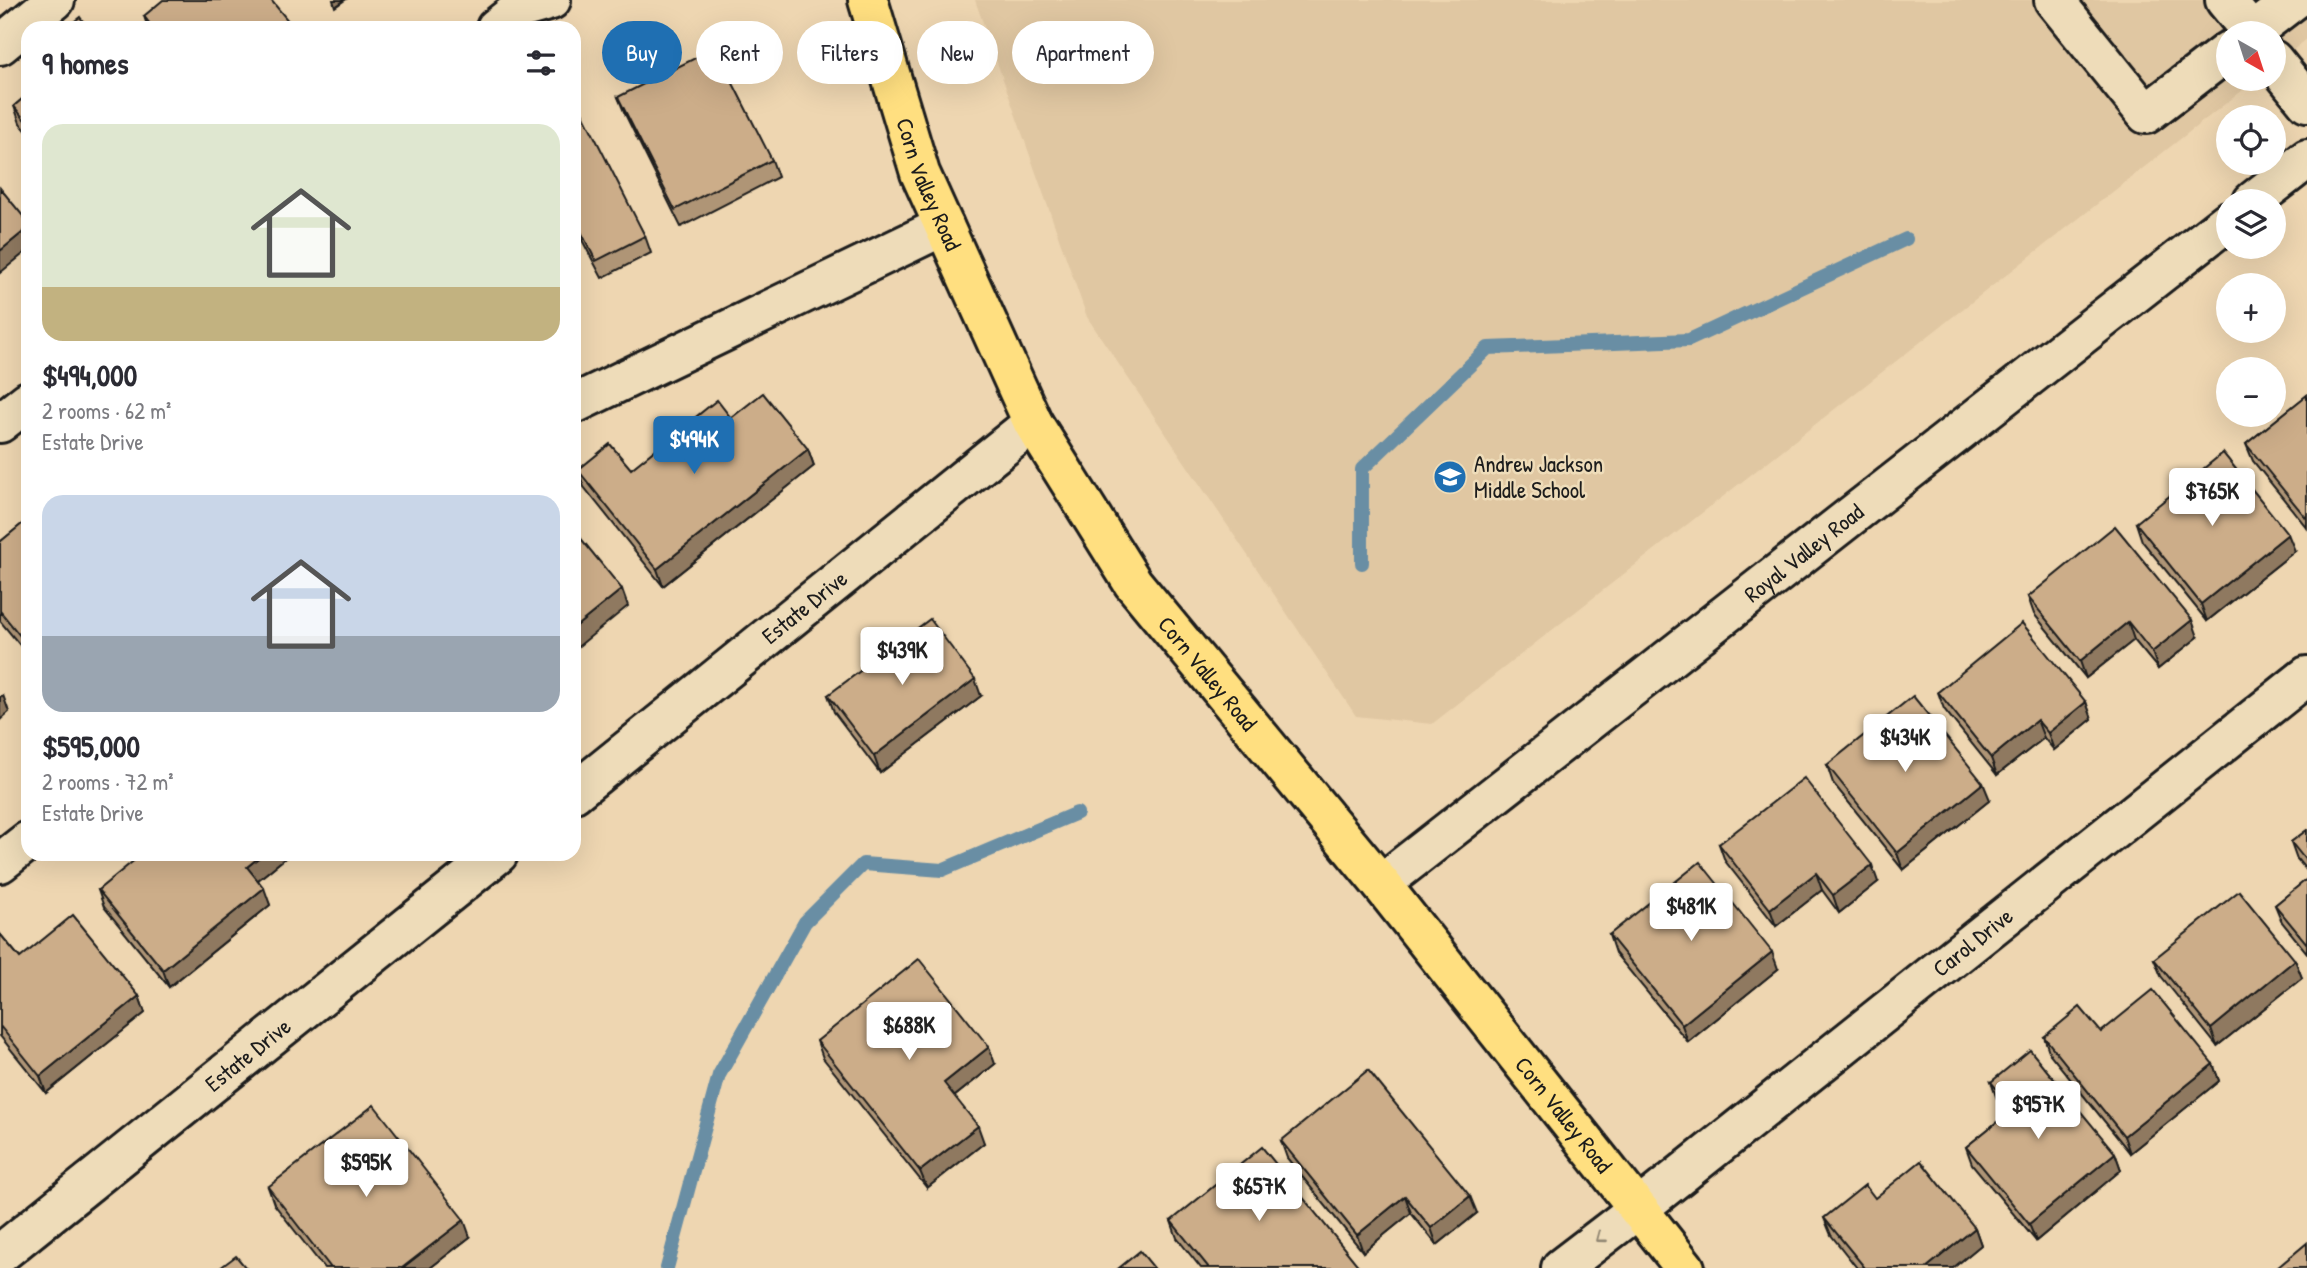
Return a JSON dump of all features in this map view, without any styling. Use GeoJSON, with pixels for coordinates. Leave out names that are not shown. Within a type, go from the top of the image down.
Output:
{"type":"FeatureCollection","features":[{"type":"Feature","properties":{"kind":"main road","name":"Corn Valley Road"},"geometry":{"type":"LineString","coordinates":[[868,0],[920,173],[1033,423],[1133,583],[1381,884],[1685,1268]]}},
{"type":"Feature","properties":{"kind":"street"},"geometry":{"type":"LineString","coordinates":[[29,21],[55,0]]}},
{"type":"Feature","properties":{"kind":"street"},"geometry":{"type":"LineString","coordinates":[[505,21],[520,9],[551,0]]}},
{"type":"Feature","properties":{"kind":"street"},"geometry":{"type":"LineString","coordinates":[[2054,0],[2146,114],[2216,60]]}},
{"type":"Feature","properties":{"kind":"street"},"geometry":{"type":"LineString","coordinates":[[2225,0],[2242,21]]}},
{"type":"Feature","properties":{"kind":"street"},"geometry":{"type":"LineString","coordinates":[[2267,21],[2294,0]]}},
{"type":"Feature","properties":{"kind":"street"},"geometry":{"type":"LineString","coordinates":[[0,45],[21,28]]}},
{"type":"Feature","properties":{"kind":"street"},"geometry":{"type":"LineString","coordinates":[[2286,76],[2307,102]]}},
{"type":"Feature","properties":{"kind":"street"},"geometry":{"type":"LineString","coordinates":[[2268,189],[2307,159]]}},
{"type":"Feature","properties":{"kind":"street"},"geometry":{"type":"LineString","coordinates":[[581,401],[944,226]]}},
{"type":"Feature","properties":{"kind":"street","name":"Royal Valley Road"},"geometry":{"type":"LineString","coordinates":[[1381,884],[2216,230]]}},
{"type":"Feature","properties":{"kind":"street"},"geometry":{"type":"LineString","coordinates":[[0,424],[21,407]]}},
{"type":"Feature","properties":{"kind":"street","name":"Estate Drive"},"geometry":{"type":"LineString","coordinates":[[581,787],[1033,423]]}},
{"type":"Feature","properties":{"kind":"street","name":"Carol Drive"},"geometry":{"type":"LineString","coordinates":[[1561,1268],[2307,676]]}},
{"type":"Feature","properties":{"kind":"street"},"geometry":{"type":"LineString","coordinates":[[0,863],[21,846]]}},
{"type":"Feature","properties":{"kind":"street","name":"Estate Drive"},"geometry":{"type":"LineString","coordinates":[[0,1254],[489,861]]}},
{"type":"Feature","properties":{"kind":"shaded area","name":"Andrew Jackson Middle School"},"geometry":{"type":"Polygon","coordinates":[[[975,0],[2307,0],[2307,39],[2286,56],[2286,21],[2216,21],[2216,91],[2242,91],[2224,105],[2216,105],[2216,111],[1432,724],[1356,716],[1087,317],[998,65],[998,21],[982,21],[975,0]]]}},
{"type":"Feature","properties":{"kind":"building"},"geometry":{"type":"Polygon","coordinates":[[[163,0],[271,0],[288,21],[148,21],[144,16],[163,0]]]}},
{"type":"Feature","properties":{"kind":"building"},"geometry":{"type":"Polygon","coordinates":[[[696,58],[696,84],[733,84],[772,160],[675,210],[618,97],[644,84],[682,84],[682,65],[696,58]]]}},
{"type":"Feature","properties":{"kind":"building"},"geometry":{"type":"Polygon","coordinates":[[[21,100],[21,115],[14,106],[21,100]]]}},
{"type":"Feature","properties":{"kind":"building"},"geometry":{"type":"Polygon","coordinates":[[[581,110],[645,236],[596,261],[581,232],[581,110]]]}},
{"type":"Feature","properties":{"kind":"building"},"geometry":{"type":"Polygon","coordinates":[[[0,188],[21,214],[21,234],[0,251],[0,188]]]}},
{"type":"Feature","properties":{"kind":"building"},"geometry":{"type":"Polygon","coordinates":[[[763,393],[808,449],[657,569],[581,474],[581,468],[610,444],[631,469],[717,400],[731,418],[763,393]]]}},
{"type":"Feature","properties":{"kind":"building"},"geometry":{"type":"Polygon","coordinates":[[[2307,395],[2307,519],[2246,444],[2267,427],[2286,427],[2286,412],[2307,395]]]}},
{"type":"Feature","properties":{"kind":"building"},"geometry":{"type":"Polygon","coordinates":[[[2223,453],[2288,534],[2201,604],[2136,523],[2223,453]]]}},
{"type":"Feature","properties":{"kind":"building"},"geometry":{"type":"Polygon","coordinates":[[[21,525],[21,637],[0,611],[0,542],[21,525]]]}},
{"type":"Feature","properties":{"kind":"building"},"geometry":{"type":"Polygon","coordinates":[[[2115,526],[2192,620],[2152,652],[2128,622],[2080,661],[2028,597],[2115,526]]]}},
{"type":"Feature","properties":{"kind":"building"},"geometry":{"type":"Polygon","coordinates":[[[581,539],[622,589],[581,622],[581,539]]]}},
{"type":"Feature","properties":{"kind":"building"},"geometry":{"type":"Polygon","coordinates":[[[930,619],[975,679],[874,756],[828,695],[930,619]]]}},
{"type":"Feature","properties":{"kind":"building"},"geometry":{"type":"Polygon","coordinates":[[[2022,623],[2086,702],[2048,733],[2037,720],[1991,758],[1938,692],[2022,623]]]}},
{"type":"Feature","properties":{"kind":"building"},"geometry":{"type":"Polygon","coordinates":[[[1913,696],[1983,783],[1897,853],[1827,765],[1913,696]]]}},
{"type":"Feature","properties":{"kind":"building"},"geometry":{"type":"Polygon","coordinates":[[[1804,778],[1872,865],[1833,895],[1816,873],[1770,909],[1719,844],[1804,778]]]}},
{"type":"Feature","properties":{"kind":"building"},"geometry":{"type":"Polygon","coordinates":[[[2307,830],[2307,862],[2291,842],[2307,830]]]}},
{"type":"Feature","properties":{"kind":"building"},"geometry":{"type":"Polygon","coordinates":[[[133,861],[254,861],[247,867],[264,888],[163,970],[98,890],[133,861]]]}},
{"type":"Feature","properties":{"kind":"building"},"geometry":{"type":"Polygon","coordinates":[[[1700,862],[1772,952],[1682,1025],[1609,935],[1700,862]]]}},
{"type":"Feature","properties":{"kind":"building"},"geometry":{"type":"Polygon","coordinates":[[[2307,879],[2307,944],[2275,905],[2307,879]]]}},
{"type":"Feature","properties":{"kind":"building"},"geometry":{"type":"Polygon","coordinates":[[[2239,891],[2295,960],[2211,1029],[2154,959],[2239,891]]]}},
{"type":"Feature","properties":{"kind":"building"},"geometry":{"type":"Polygon","coordinates":[[[73,915],[139,996],[40,1076],[0,1026],[0,934],[20,958],[73,915]]]}},
{"type":"Feature","properties":{"kind":"building"},"geometry":{"type":"Polygon","coordinates":[[[919,959],[989,1047],[944,1083],[978,1126],[920,1171],[817,1041],[919,959]]]}},
{"type":"Feature","properties":{"kind":"building"},"geometry":{"type":"Polygon","coordinates":[[[2153,990],[2213,1064],[2124,1136],[2044,1037],[2080,1007],[2101,1032],[2153,990]]]}},
{"type":"Feature","properties":{"kind":"building"},"geometry":{"type":"Polygon","coordinates":[[[2030,1050],[2115,1153],[2029,1224],[1966,1147],[2013,1109],[1991,1082],[2030,1050]]]}},
{"type":"Feature","properties":{"kind":"building"},"geometry":{"type":"Polygon","coordinates":[[[1368,1070],[1470,1196],[1431,1228],[1405,1196],[1357,1235],[1281,1141],[1368,1070]]]}},
{"type":"Feature","properties":{"kind":"building"},"geometry":{"type":"Polygon","coordinates":[[[374,1105],[464,1220],[402,1268],[331,1268],[268,1187],[374,1105]]]}},
{"type":"Feature","properties":{"kind":"building"},"geometry":{"type":"Polygon","coordinates":[[[1262,1147],[1360,1268],[1209,1268],[1171,1221],[1262,1147]]]}},
{"type":"Feature","properties":{"kind":"building"},"geometry":{"type":"Polygon","coordinates":[[[1921,1161],[1975,1228],[1926,1268],[1865,1268],[1824,1218],[1865,1185],[1875,1198],[1921,1161]]]}},
{"type":"Feature","properties":{"kind":"building"},"geometry":{"type":"Polygon","coordinates":[[[2307,1243],[2307,1268],[2277,1268],[2307,1243]]]}},
{"type":"Feature","properties":{"kind":"building"},"geometry":{"type":"Polygon","coordinates":[[[1140,1251],[1154,1268],[1119,1268],[1140,1251]]]}},
{"type":"Feature","properties":{"kind":"building"},"geometry":{"type":"Polygon","coordinates":[[[236,1256],[246,1268],[220,1268],[236,1256]]]}},
{"type":"Feature","properties":{"kind":"waterway"},"geometry":{"type":"LineString","coordinates":[[1362,563],[1362,469],[1488,348],[1689,340],[1906,239]]}},
{"type":"Feature","properties":{"kind":"waterway"},"geometry":{"type":"LineString","coordinates":[[667,1268],[719,1075],[805,922],[863,864],[942,870],[1077,813]]}},
{"type":"Feature","properties":{"kind":"place","name":"Andrew Jackson Middle School"},"geometry":{"type":"Point","coordinates":[1450,477]}}]}
